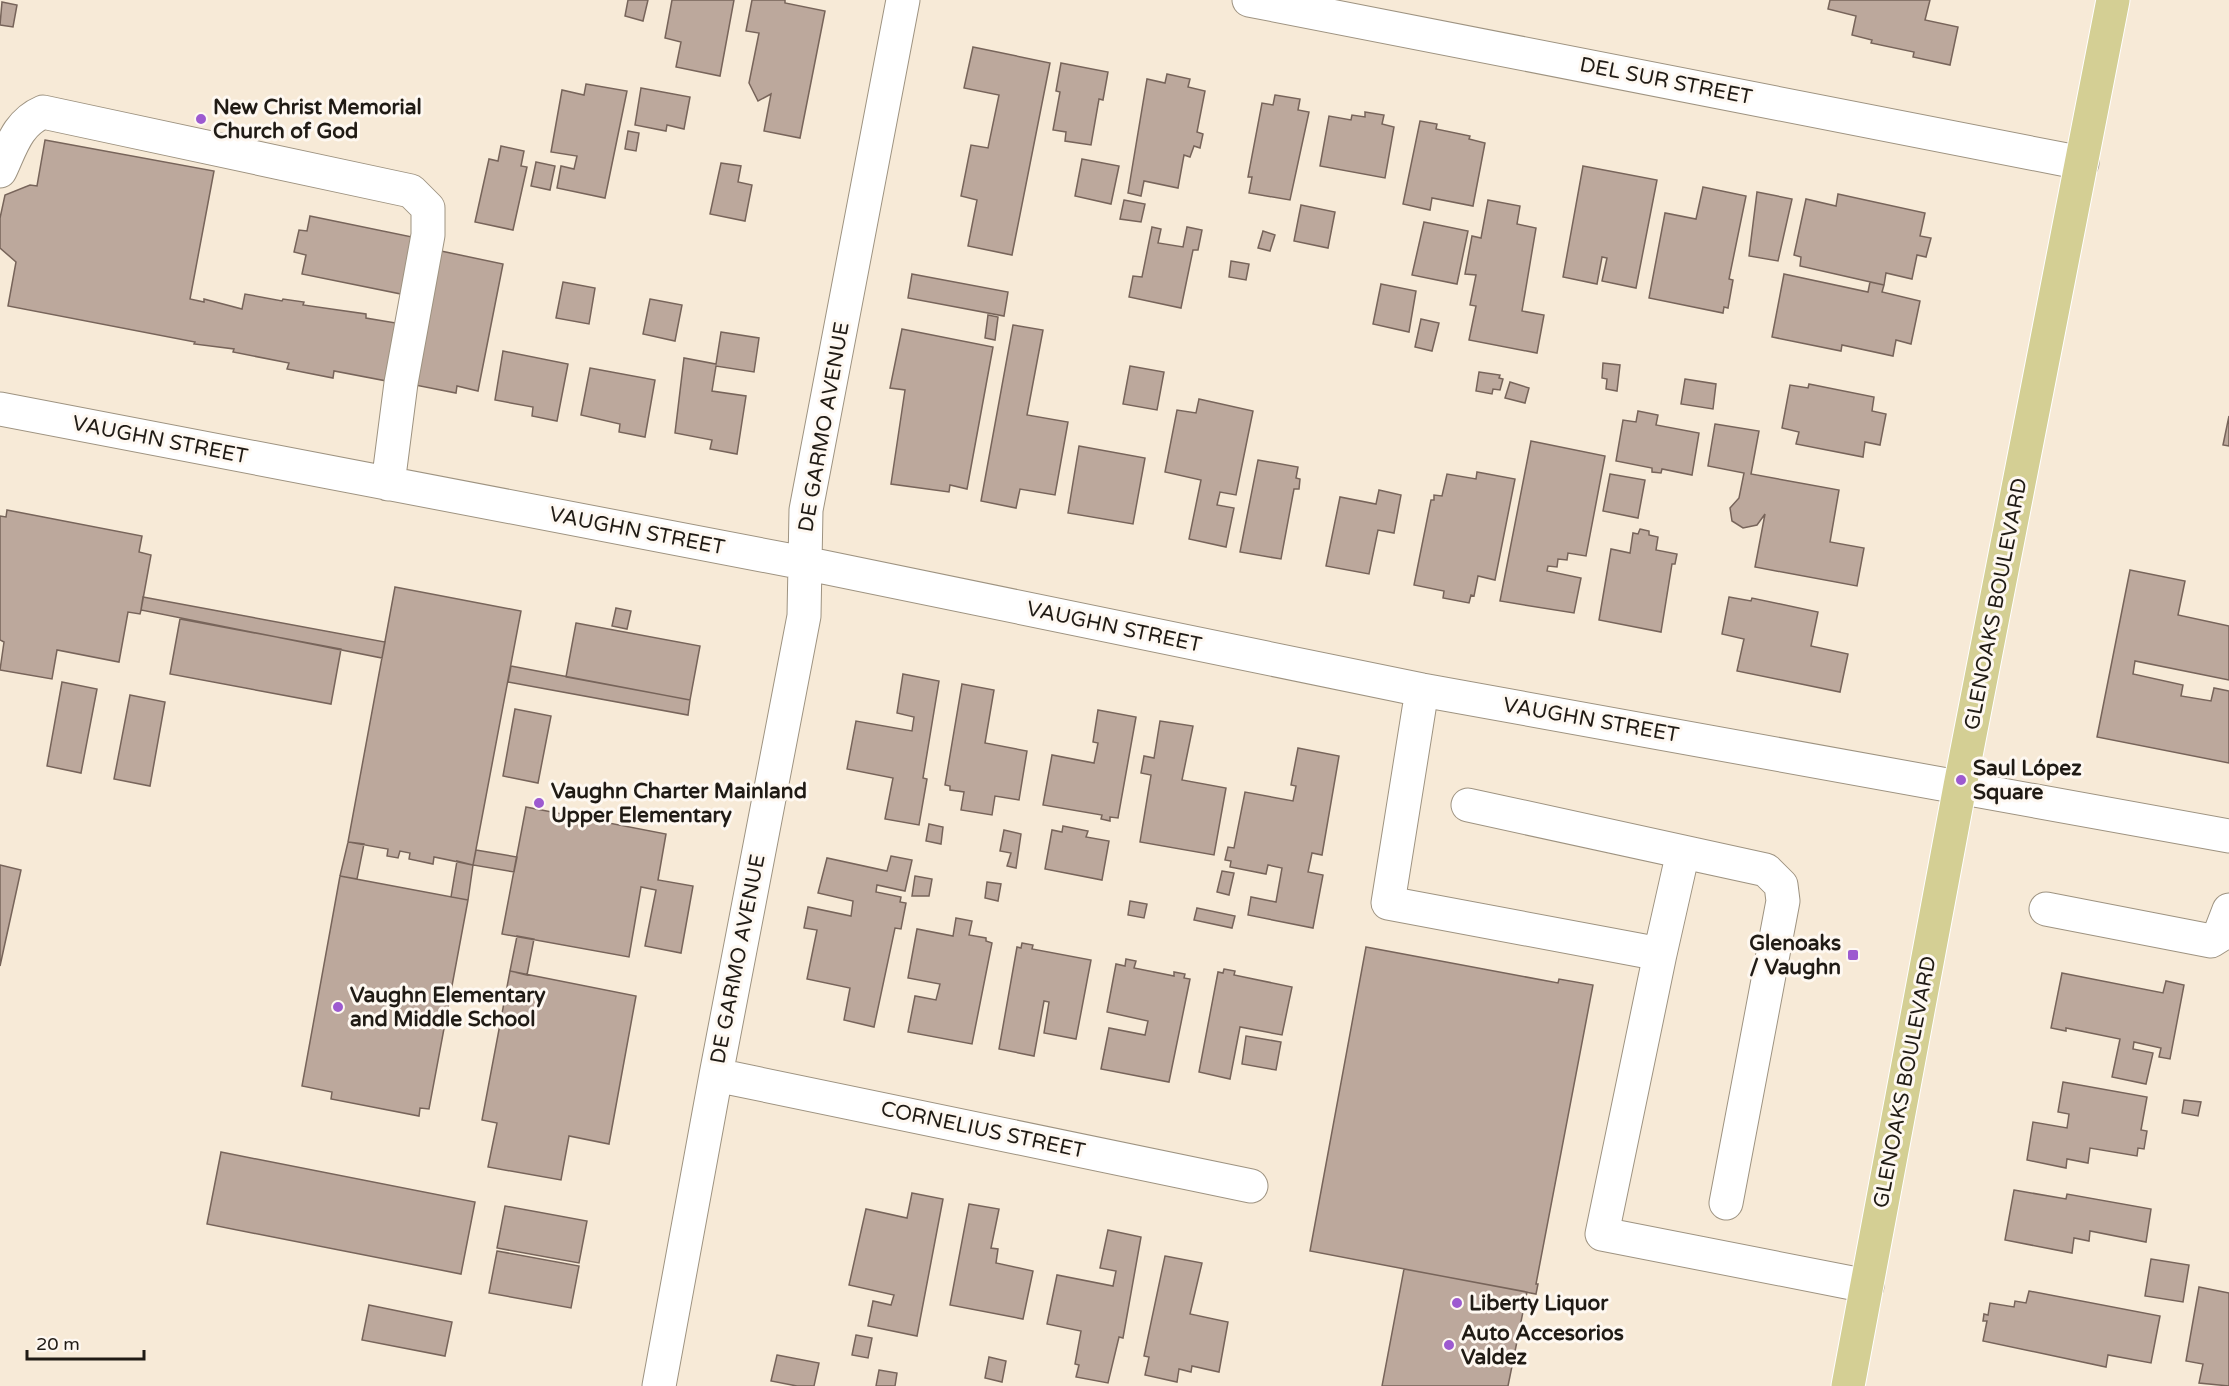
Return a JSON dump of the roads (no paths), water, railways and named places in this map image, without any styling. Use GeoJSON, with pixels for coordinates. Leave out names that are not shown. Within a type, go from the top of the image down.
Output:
{"type":"FeatureCollection","features":[{"type":"Feature","properties":{"kind":"main road","name":"GLENOAKS BOULEVARD"},"geometry":{"type":"LineString","coordinates":[[1848,1386],[1960,786],[2113,0]]}},
{"type":"Feature","properties":{"kind":"street","name":"DE GARMO AVENUE"},"geometry":{"type":"LineString","coordinates":[[659,1386],[804,616],[806,510],[903,0]]}},
{"type":"Feature","properties":{"kind":"street","name":"DEL SUR STREET"},"geometry":{"type":"LineString","coordinates":[[1249,0],[2082,163]]}},
{"type":"Feature","properties":{"kind":"street"},"geometry":{"type":"LineString","coordinates":[[0,171],[20,128],[30,117],[42,112],[411,191],[428,208],[428,236],[401,383],[388,483]]}},
{"type":"Feature","properties":{"kind":"street","name":"VAUGHN STREET"},"geometry":{"type":"LineString","coordinates":[[0,409],[804,563],[1422,690],[2229,836]]}},
{"type":"Feature","properties":{"kind":"street"},"geometry":{"type":"LineString","coordinates":[[1422,690],[1388,903],[1660,954]]}},
{"type":"Feature","properties":{"kind":"street"},"geometry":{"type":"LineString","coordinates":[[1468,805],[1766,870],[1780,885],[1782,893],[1780,913],[1726,1203]]}},
{"type":"Feature","properties":{"kind":"street"},"geometry":{"type":"LineString","coordinates":[[1683,852],[1602,1234],[1867,1286]]}},
{"type":"Feature","properties":{"kind":"street"},"geometry":{"type":"LineString","coordinates":[[2046,909],[2211,941],[2219,936],[2229,910]]}},
{"type":"Feature","properties":{"kind":"street","name":"CORNELIUS STREET"},"geometry":{"type":"LineString","coordinates":[[716,1075],[1251,1186]]}},
{"type":"Feature","properties":{"kind":"place","name":"New Christ Memorial Church of God"},"geometry":{"type":"Point","coordinates":[201,119]}},
{"type":"Feature","properties":{"kind":"place","name":"Saul López Square"},"geometry":{"type":"Point","coordinates":[1961,780]}},
{"type":"Feature","properties":{"kind":"place","name":"Vaughn Charter Mainland Upper Elementary"},"geometry":{"type":"Point","coordinates":[539,803]}},
{"type":"Feature","properties":{"kind":"place","name":"Glenoaks / Vaughn"},"geometry":{"type":"Point","coordinates":[1853,955]}},
{"type":"Feature","properties":{"kind":"place","name":"Vaughn Elementary and Middle School"},"geometry":{"type":"Point","coordinates":[338,1007]}},
{"type":"Feature","properties":{"kind":"place","name":"Liberty Liquor"},"geometry":{"type":"Point","coordinates":[1457,1303]}},
{"type":"Feature","properties":{"kind":"place","name":"Auto Accesorios Valdez"},"geometry":{"type":"Point","coordinates":[1449,1345]}}]}
